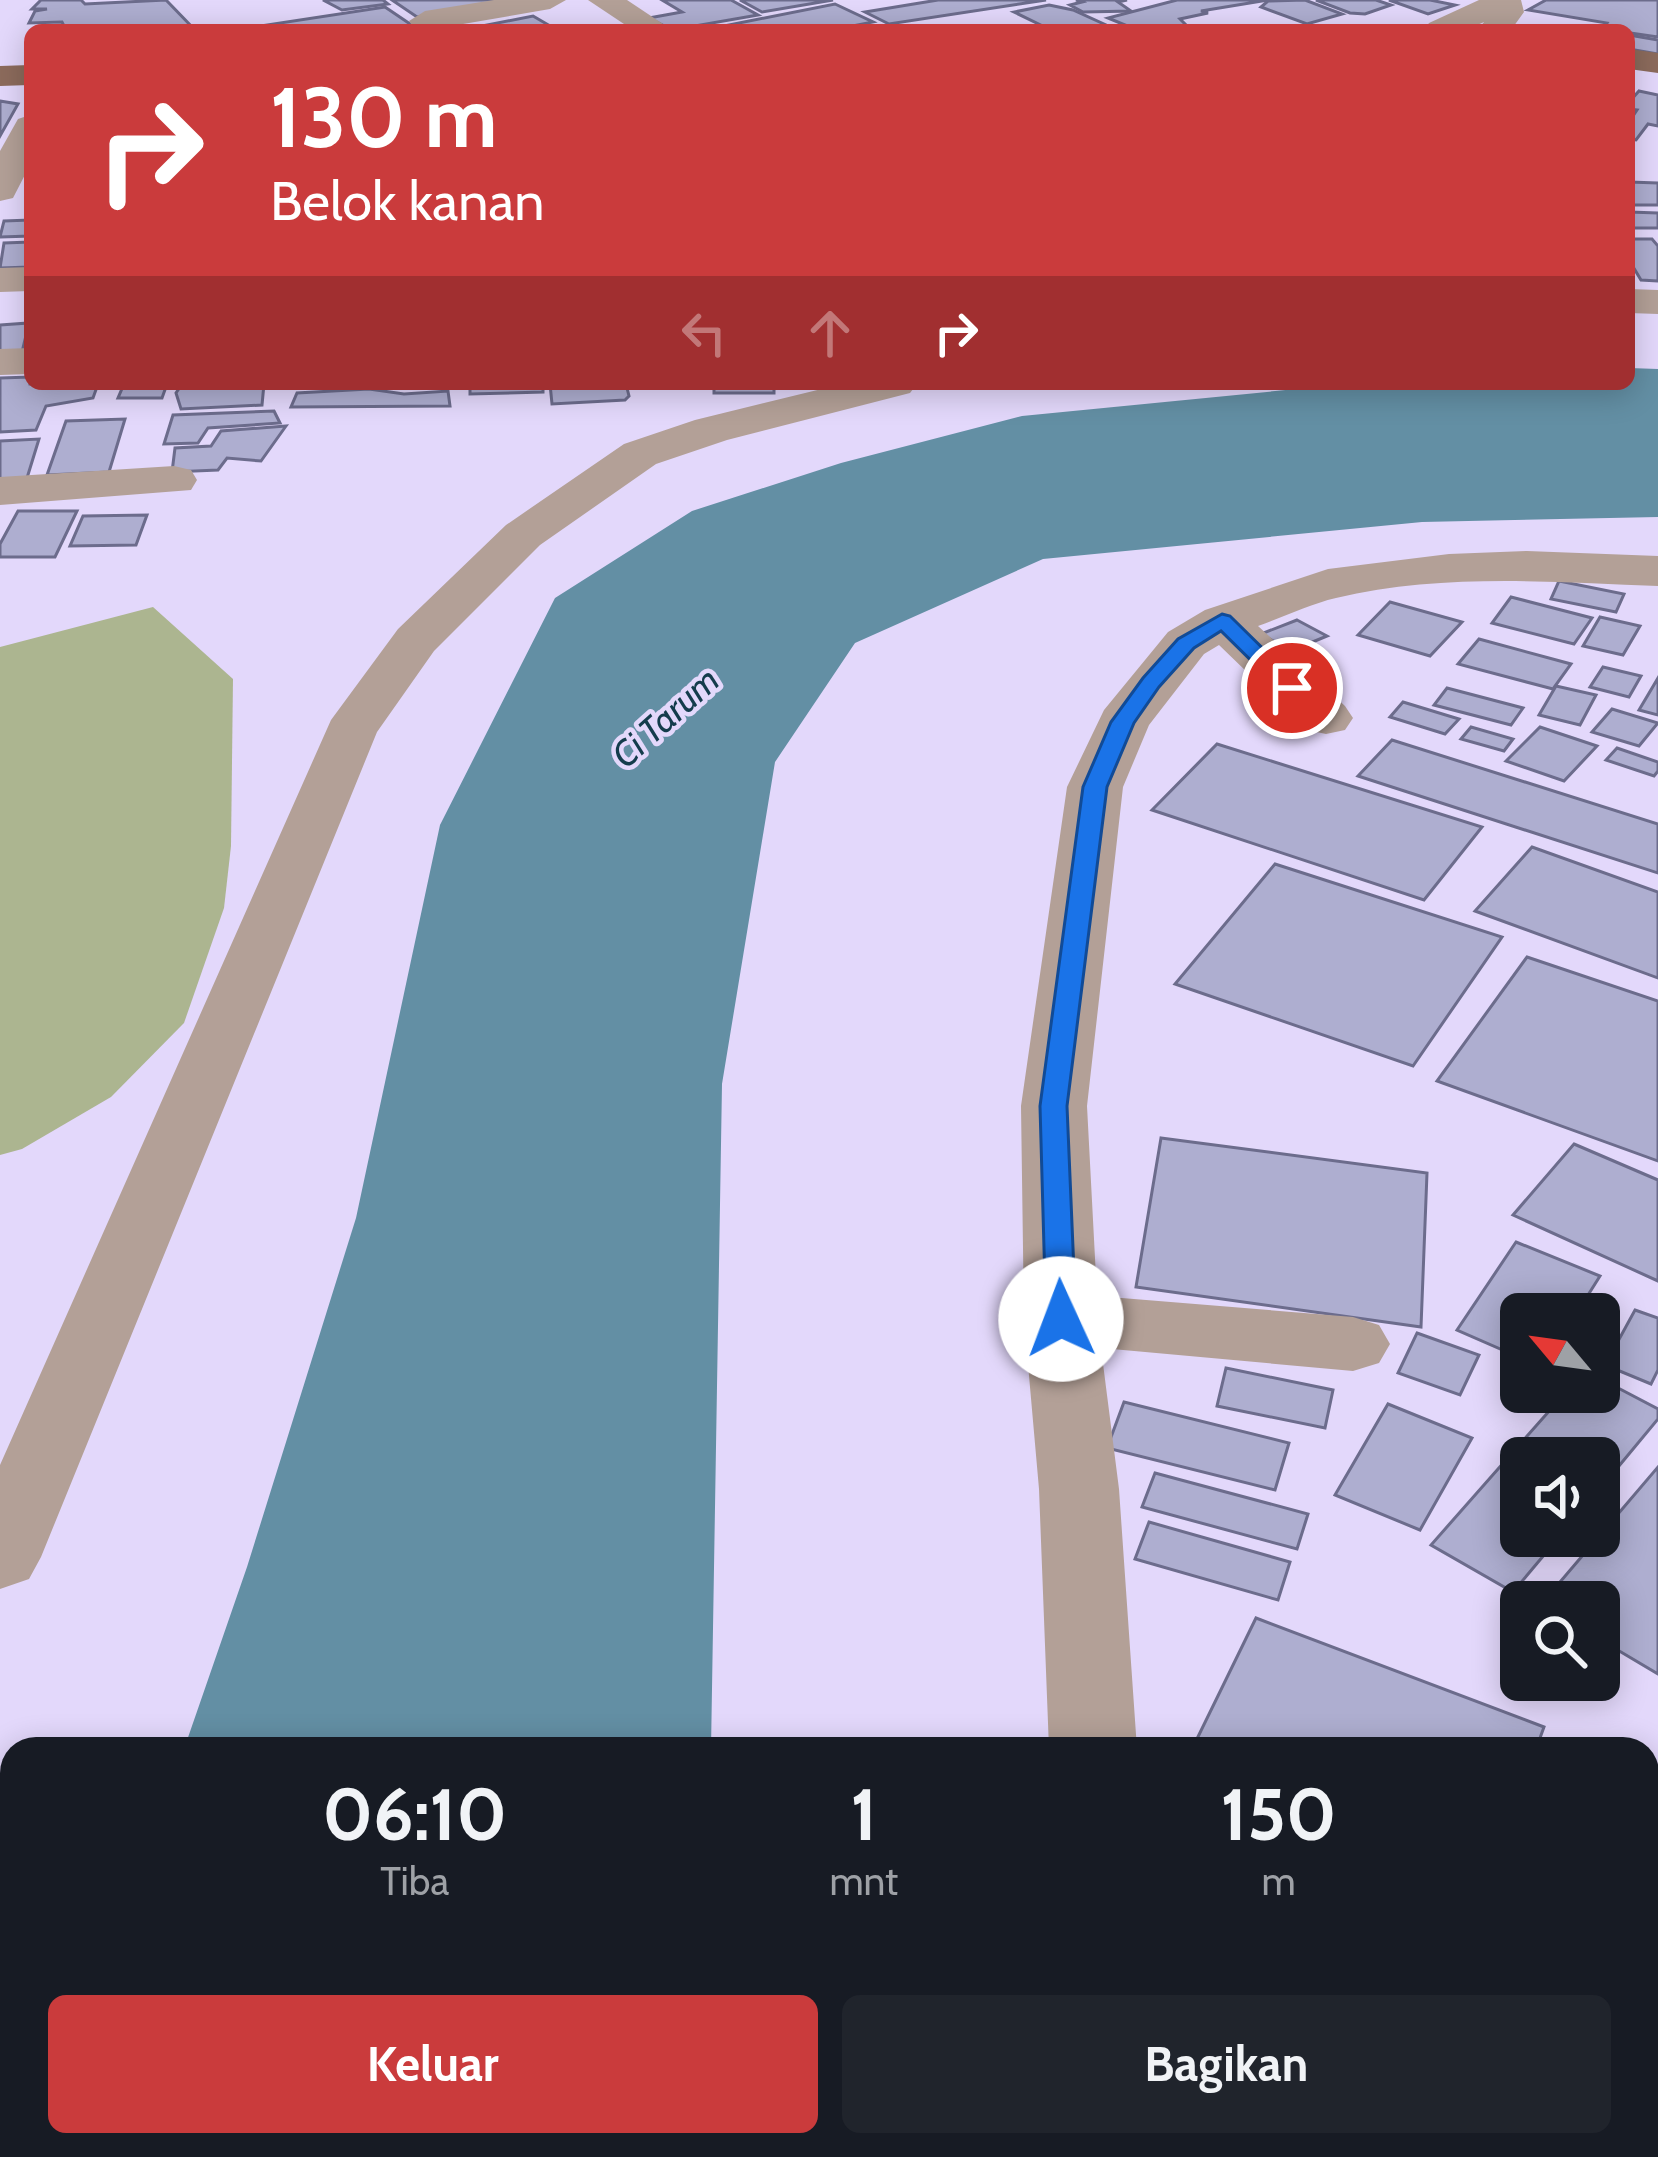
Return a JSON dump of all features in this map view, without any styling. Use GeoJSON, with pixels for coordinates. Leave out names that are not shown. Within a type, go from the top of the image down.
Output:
{"type":"FeatureCollection","features":[{"type":"Feature","properties":{"kind":"street"},"geometry":{"type":"LineString","coordinates":[[425,22],[550,0]]}},
{"type":"Feature","properties":{"kind":"street"},"geometry":{"type":"LineString","coordinates":[[604,0],[646,24]]}},
{"type":"Feature","properties":{"kind":"street"},"geometry":{"type":"LineString","coordinates":[[0,190],[24,139]]}},
{"type":"Feature","properties":{"kind":"street"},"geometry":{"type":"LineString","coordinates":[[0,1557],[350,732],[416,640],[523,535],[640,454],[711,430],[871,390]]}},
{"type":"Feature","properties":{"kind":"street"},"geometry":{"type":"LineString","coordinates":[[0,491],[174,480]]}},
{"type":"Feature","properties":{"kind":"street"},"geometry":{"type":"LineString","coordinates":[[1092,1737],[1079,1489],[1061,1319],[1054,1106],[1095,787],[1123,722],[1186,644],[1222,621],[1328,584],[1527,566],[1658,571]]}},
{"type":"Feature","properties":{"kind":"street"},"geometry":{"type":"LineString","coordinates":[[1222,621],[1326,718]]}},
{"type":"Feature","properties":{"kind":"street"},"geometry":{"type":"LineString","coordinates":[[1061,1319],[1352,1344]]}},
{"type":"Feature","properties":{"kind":"green space"},"geometry":{"type":"Polygon","coordinates":[[[153,607],[233,679],[231,846],[224,908],[184,1023],[111,1097],[22,1149],[0,1155],[0,647],[153,607]]]}},
{"type":"Feature","properties":{"kind":"water","name":"Ci Tarum"},"geometry":{"type":"Polygon","coordinates":[[[1635,368],[1658,369],[1658,517],[1422,522],[1043,559],[855,643],[775,762],[722,1084],[711,1737],[188,1737],[247,1567],[356,1218],[440,825],[555,598],[692,511],[841,463],[1022,416],[1286,390],[1635,390],[1635,368]]]}},
{"type":"Feature","properties":{"kind":"building"},"geometry":{"type":"Polygon","coordinates":[[[41,0],[81,0],[85,4],[166,0],[189,24],[29,23],[35,11],[47,9],[32,9],[41,0]]]}},
{"type":"Feature","properties":{"kind":"building"},"geometry":{"type":"Polygon","coordinates":[[[323,0],[383,0],[388,4],[342,10],[323,0]]]}},
{"type":"Feature","properties":{"kind":"building"},"geometry":{"type":"Polygon","coordinates":[[[392,0],[511,0],[417,17],[392,0]]]}},
{"type":"Feature","properties":{"kind":"building"},"geometry":{"type":"Polygon","coordinates":[[[662,0],[731,0],[758,15],[706,24],[660,24],[649,18],[682,12],[662,0]]]}},
{"type":"Feature","properties":{"kind":"building"},"geometry":{"type":"Polygon","coordinates":[[[740,0],[833,0],[762,12],[740,0]]]}},
{"type":"Feature","properties":{"kind":"building"},"geometry":{"type":"Polygon","coordinates":[[[938,0],[1046,0],[889,24],[865,12],[938,0]]]}},
{"type":"Feature","properties":{"kind":"building"},"geometry":{"type":"Polygon","coordinates":[[[1076,0],[1127,0],[1118,2],[1131,11],[1083,12],[1070,5],[1082,2],[1076,0]]]}},
{"type":"Feature","properties":{"kind":"building"},"geometry":{"type":"Polygon","coordinates":[[[1177,0],[1268,0],[1201,11],[1208,13],[1180,19],[1185,24],[1122,24],[1108,18],[1177,0]]]}},
{"type":"Feature","properties":{"kind":"building"},"geometry":{"type":"Polygon","coordinates":[[[1305,0],[1342,14],[1307,24],[1261,7],[1268,1],[1305,0]]]}},
{"type":"Feature","properties":{"kind":"building"},"geometry":{"type":"Polygon","coordinates":[[[1316,0],[1376,0],[1391,5],[1365,14],[1350,13],[1316,0]]]}},
{"type":"Feature","properties":{"kind":"building"},"geometry":{"type":"Polygon","coordinates":[[[1389,0],[1430,0],[1455,5],[1428,14],[1389,0]]]}},
{"type":"Feature","properties":{"kind":"building"},"geometry":{"type":"Polygon","coordinates":[[[1546,0],[1658,0],[1658,37],[1635,34],[1635,24],[1606,24],[1528,10],[1546,0]]]}},
{"type":"Feature","properties":{"kind":"building"},"geometry":{"type":"Polygon","coordinates":[[[835,4],[873,22],[863,24],[734,24],[835,4]]]}},
{"type":"Feature","properties":{"kind":"building"},"geometry":{"type":"Polygon","coordinates":[[[1049,5],[1104,24],[1039,24],[1014,12],[1049,5]]]}},
{"type":"Feature","properties":{"kind":"building"},"geometry":{"type":"Polygon","coordinates":[[[385,7],[410,24],[273,24],[385,7]]]}},
{"type":"Feature","properties":{"kind":"building"},"geometry":{"type":"Polygon","coordinates":[[[533,16],[547,24],[492,24],[533,16]]]}},
{"type":"Feature","properties":{"kind":"building"},"geometry":{"type":"Polygon","coordinates":[[[1635,36],[1658,40],[1658,54],[1635,50],[1635,36]]]}},
{"type":"Feature","properties":{"kind":"building"},"geometry":{"type":"Polygon","coordinates":[[[1639,91],[1658,95],[1658,126],[1648,124],[1636,140],[1637,110],[1639,91]]]}},
{"type":"Feature","properties":{"kind":"building"},"geometry":{"type":"Polygon","coordinates":[[[0,101],[18,104],[0,136],[0,101]]]}},
{"type":"Feature","properties":{"kind":"building"},"geometry":{"type":"Polygon","coordinates":[[[1635,182],[1658,183],[1658,205],[1635,205],[1635,182]]]}},
{"type":"Feature","properties":{"kind":"building"},"geometry":{"type":"Polygon","coordinates":[[[1635,212],[1658,213],[1658,228],[1635,228],[1635,212]]]}},
{"type":"Feature","properties":{"kind":"building"},"geometry":{"type":"Polygon","coordinates":[[[24,220],[24,236],[0,237],[4,221],[24,220]]]}},
{"type":"Feature","properties":{"kind":"building"},"geometry":{"type":"Polygon","coordinates":[[[1635,239],[1652,239],[1658,246],[1658,281],[1641,280],[1635,270],[1635,239]]]}},
{"type":"Feature","properties":{"kind":"building"},"geometry":{"type":"Polygon","coordinates":[[[24,242],[24,267],[0,268],[4,243],[24,242]]]}},
{"type":"Feature","properties":{"kind":"building"},"geometry":{"type":"Polygon","coordinates":[[[24,323],[22,352],[0,353],[0,325],[24,323]]]}},
{"type":"Feature","properties":{"kind":"building"},"geometry":{"type":"Polygon","coordinates":[[[24,377],[24,390],[96,390],[93,398],[46,406],[36,430],[0,432],[0,378],[24,377]]]}},
{"type":"Feature","properties":{"kind":"building"},"geometry":{"type":"Polygon","coordinates":[[[121,390],[165,390],[162,398],[118,398],[121,390]]]}},
{"type":"Feature","properties":{"kind":"building"},"geometry":{"type":"Polygon","coordinates":[[[263,390],[262,405],[181,409],[176,393],[263,390]]]}},
{"type":"Feature","properties":{"kind":"building"},"geometry":{"type":"Polygon","coordinates":[[[470,390],[543,390],[543,392],[470,394],[470,390]]]}},
{"type":"Feature","properties":{"kind":"building"},"geometry":{"type":"Polygon","coordinates":[[[551,390],[628,390],[629,396],[625,400],[552,404],[551,390]]]}},
{"type":"Feature","properties":{"kind":"building"},"geometry":{"type":"Polygon","coordinates":[[[714,390],[774,390],[774,393],[714,390]]]}},
{"type":"Feature","properties":{"kind":"building"},"geometry":{"type":"Polygon","coordinates":[[[448,391],[450,406],[291,407],[297,393],[448,391]]]}},
{"type":"Feature","properties":{"kind":"building"},"geometry":{"type":"Polygon","coordinates":[[[274,411],[280,423],[208,428],[198,443],[164,444],[173,415],[274,411]]]}},
{"type":"Feature","properties":{"kind":"building"},"geometry":{"type":"Polygon","coordinates":[[[125,419],[109,472],[47,475],[66,421],[125,419]]]}},
{"type":"Feature","properties":{"kind":"building"},"geometry":{"type":"Polygon","coordinates":[[[286,426],[261,461],[227,458],[218,470],[172,472],[175,448],[211,446],[221,431],[286,426]]]}},
{"type":"Feature","properties":{"kind":"building"},"geometry":{"type":"Polygon","coordinates":[[[39,439],[27,478],[0,479],[0,441],[39,439]]]}},
{"type":"Feature","properties":{"kind":"building"},"geometry":{"type":"Polygon","coordinates":[[[18,511],[77,511],[55,557],[0,557],[0,544],[18,511]]]}},
{"type":"Feature","properties":{"kind":"building"},"geometry":{"type":"Polygon","coordinates":[[[147,515],[136,545],[70,546],[83,516],[147,515]]]}},
{"type":"Feature","properties":{"kind":"building"},"geometry":{"type":"Polygon","coordinates":[[[1559,581],[1624,594],[1616,612],[1551,599],[1559,581]]]}},
{"type":"Feature","properties":{"kind":"building"},"geometry":{"type":"Polygon","coordinates":[[[1511,597],[1592,618],[1574,644],[1492,623],[1511,597]]]}},
{"type":"Feature","properties":{"kind":"building"},"geometry":{"type":"Polygon","coordinates":[[[1390,602],[1462,622],[1430,656],[1358,635],[1390,602]]]}},
{"type":"Feature","properties":{"kind":"building"},"geometry":{"type":"Polygon","coordinates":[[[1600,617],[1640,626],[1623,655],[1583,646],[1600,617]]]}},
{"type":"Feature","properties":{"kind":"building"},"geometry":{"type":"Polygon","coordinates":[[[1297,620],[1327,636],[1291,651],[1261,634],[1297,620]]]}},
{"type":"Feature","properties":{"kind":"building"},"geometry":{"type":"Polygon","coordinates":[[[1479,639],[1571,664],[1553,689],[1458,664],[1479,639]]]}},
{"type":"Feature","properties":{"kind":"building"},"geometry":{"type":"Polygon","coordinates":[[[1603,667],[1641,676],[1629,697],[1590,687],[1603,667]]]}},
{"type":"Feature","properties":{"kind":"building"},"geometry":{"type":"Polygon","coordinates":[[[1658,678],[1658,715],[1639,710],[1658,678]]]}},
{"type":"Feature","properties":{"kind":"building"},"geometry":{"type":"Polygon","coordinates":[[[1556,686],[1596,695],[1580,725],[1539,715],[1556,686]]]}},
{"type":"Feature","properties":{"kind":"building"},"geometry":{"type":"Polygon","coordinates":[[[1447,688],[1523,708],[1511,725],[1434,705],[1447,688]]]}},
{"type":"Feature","properties":{"kind":"building"},"geometry":{"type":"Polygon","coordinates":[[[1403,702],[1459,719],[1445,734],[1390,717],[1403,702]]]}},
{"type":"Feature","properties":{"kind":"building"},"geometry":{"type":"Polygon","coordinates":[[[1612,709],[1658,723],[1639,746],[1592,732],[1612,709]]]}},
{"type":"Feature","properties":{"kind":"building"},"geometry":{"type":"Polygon","coordinates":[[[1471,727],[1513,739],[1504,751],[1461,739],[1471,727]]]}},
{"type":"Feature","properties":{"kind":"building"},"geometry":{"type":"Polygon","coordinates":[[[1540,727],[1597,746],[1564,781],[1506,761],[1540,727]]]}},
{"type":"Feature","properties":{"kind":"building"},"geometry":{"type":"Polygon","coordinates":[[[1392,740],[1658,824],[1658,873],[1358,776],[1392,740]]]}},
{"type":"Feature","properties":{"kind":"building"},"geometry":{"type":"Polygon","coordinates":[[[1217,744],[1482,827],[1424,900],[1152,810],[1217,744]]]}},
{"type":"Feature","properties":{"kind":"building"},"geometry":{"type":"Polygon","coordinates":[[[1617,748],[1658,762],[1658,771],[1654,776],[1606,760],[1617,748]]]}},
{"type":"Feature","properties":{"kind":"building"},"geometry":{"type":"Polygon","coordinates":[[[1532,847],[1658,892],[1658,978],[1475,911],[1532,847]]]}},
{"type":"Feature","properties":{"kind":"building"},"geometry":{"type":"Polygon","coordinates":[[[1275,864],[1502,937],[1413,1066],[1175,984],[1275,864]]]}},
{"type":"Feature","properties":{"kind":"building"},"geometry":{"type":"Polygon","coordinates":[[[1527,957],[1658,1001],[1658,1161],[1437,1081],[1527,957]]]}},
{"type":"Feature","properties":{"kind":"building"},"geometry":{"type":"Polygon","coordinates":[[[1161,1138],[1427,1173],[1421,1327],[1136,1287],[1161,1138]]]}},
{"type":"Feature","properties":{"kind":"building"},"geometry":{"type":"Polygon","coordinates":[[[1574,1144],[1658,1180],[1658,1281],[1513,1215],[1574,1144]]]}},
{"type":"Feature","properties":{"kind":"building"},"geometry":{"type":"Polygon","coordinates":[[[1516,1242],[1600,1276],[1589,1293],[1500,1293],[1500,1349],[1457,1330],[1516,1242]]]}},
{"type":"Feature","properties":{"kind":"building"},"geometry":{"type":"Polygon","coordinates":[[[1635,1310],[1658,1318],[1658,1370],[1651,1384],[1620,1371],[1620,1338],[1635,1310]]]}},
{"type":"Feature","properties":{"kind":"building"},"geometry":{"type":"Polygon","coordinates":[[[1417,1333],[1479,1355],[1460,1395],[1398,1373],[1417,1333]]]}},
{"type":"Feature","properties":{"kind":"building"},"geometry":{"type":"Polygon","coordinates":[[[1226,1368],[1333,1390],[1325,1428],[1217,1406],[1226,1368]]]}},
{"type":"Feature","properties":{"kind":"building"},"geometry":{"type":"Polygon","coordinates":[[[1620,1389],[1658,1409],[1658,1419],[1620,1465],[1620,1437],[1526,1437],[1547,1413],[1620,1413],[1620,1389]]]}},
{"type":"Feature","properties":{"kind":"building"},"geometry":{"type":"Polygon","coordinates":[[[1124,1402],[1289,1443],[1275,1490],[1107,1448],[1124,1402]]]}},
{"type":"Feature","properties":{"kind":"building"},"geometry":{"type":"Polygon","coordinates":[[[1388,1404],[1472,1438],[1420,1530],[1335,1495],[1388,1404]]]}},
{"type":"Feature","properties":{"kind":"building"},"geometry":{"type":"Polygon","coordinates":[[[1500,1467],[1500,1557],[1542,1557],[1522,1581],[1500,1585],[1431,1545],[1500,1467]]]}},
{"type":"Feature","properties":{"kind":"building"},"geometry":{"type":"Polygon","coordinates":[[[1658,1467],[1658,1674],[1620,1651],[1620,1581],[1561,1581],[1581,1557],[1620,1557],[1620,1512],[1658,1467]]]}},
{"type":"Feature","properties":{"kind":"building"},"geometry":{"type":"Polygon","coordinates":[[[1155,1473],[1308,1514],[1297,1549],[1142,1507],[1155,1473]]]}},
{"type":"Feature","properties":{"kind":"building"},"geometry":{"type":"Polygon","coordinates":[[[1149,1522],[1290,1562],[1278,1600],[1135,1559],[1149,1522]]]}},
{"type":"Feature","properties":{"kind":"building"},"geometry":{"type":"Polygon","coordinates":[[[1256,1618],[1544,1727],[1540,1737],[1198,1737],[1256,1618]]]}},
{"type":"Feature","properties":{"kind":"route"},"geometry":{"type":"LineString","coordinates":[[1061,1319],[1054,1106],[1095,787],[1123,722],[1151,682],[1186,644],[1222,621],[1292,688]]}}]}
